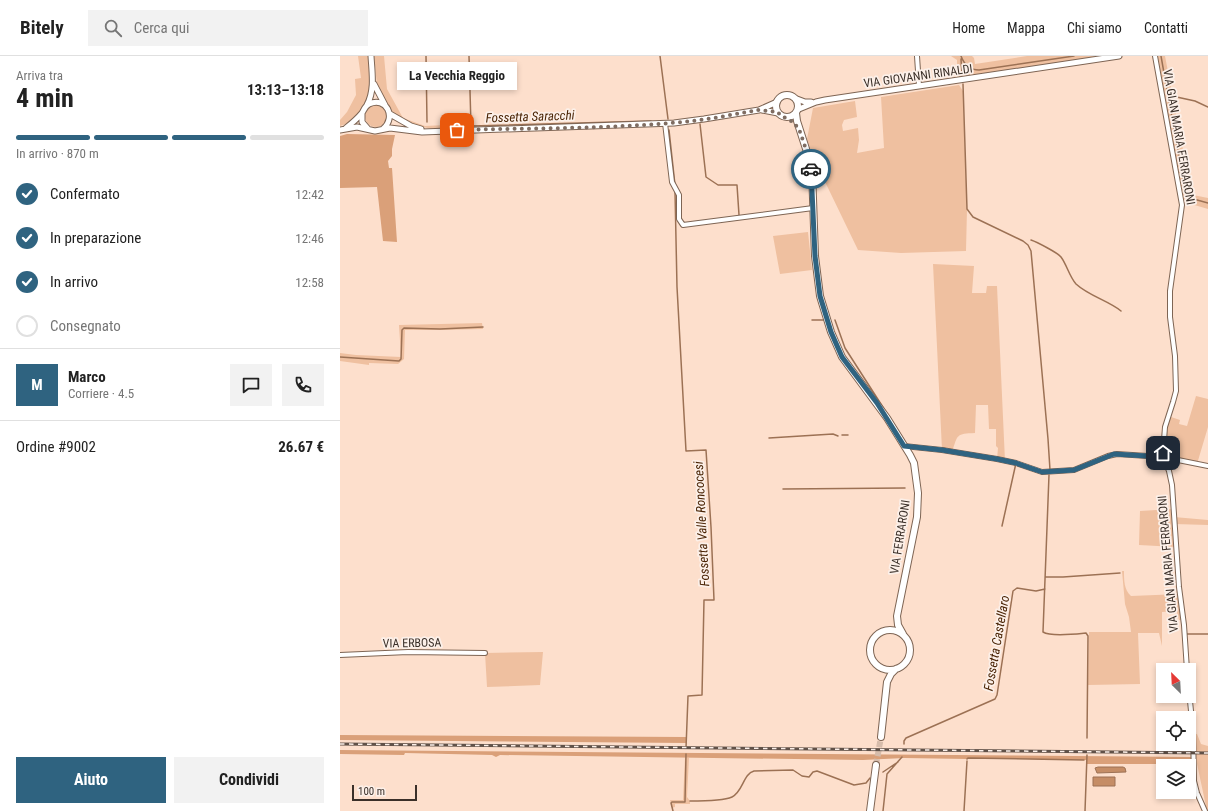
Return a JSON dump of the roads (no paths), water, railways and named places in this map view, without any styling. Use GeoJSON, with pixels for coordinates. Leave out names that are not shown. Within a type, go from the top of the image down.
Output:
{"type":"FeatureCollection","features":[{"type":"Feature","properties":{"kind":"main road"},"geometry":{"type":"LineString","coordinates":[[786,118],[791,117],[797,111],[796,99],[793,96],[786,95],[780,98],[776,105],[780,115],[793,122],[799,129]]}},
{"type":"Feature","properties":{"kind":"main road","name":"VIA FERRARONI"},"geometry":{"type":"LineString","coordinates":[[797,111],[796,121],[812,170],[815,256],[820,296],[834,341],[842,357],[877,403],[914,463],[918,493],[914,538],[897,616],[888,630]]}},
{"type":"Feature","properties":{"kind":"main road"},"geometry":{"type":"LineString","coordinates":[[881,736],[887,682],[891,674],[905,663],[910,653],[909,642],[898,625],[897,616]]}},
{"type":"Feature","properties":{"kind":"main road"},"geometry":{"type":"LineString","coordinates":[[896,669],[888,670],[881,668],[875,663],[871,657],[870,646],[875,636],[881,632],[896,630],[903,634]]}},
{"type":"Feature","properties":{"kind":"main road"},"geometry":{"type":"LineString","coordinates":[[881,668],[887,682]]}},
{"type":"Feature","properties":{"kind":"main road"},"geometry":{"type":"LineString","coordinates":[[870,811],[876,765]]}},
{"type":"Feature","properties":{"kind":"street"},"geometry":{"type":"LineString","coordinates":[[342,129],[354,122],[370,100],[373,83],[371,56]]}},
{"type":"Feature","properties":{"kind":"street"},"geometry":{"type":"LineString","coordinates":[[917,56],[920,86]]}},
{"type":"Feature","properties":{"kind":"street","name":"VIA GIOVANNI RINALDI"},"geometry":{"type":"LineString","coordinates":[[796,99],[804,102],[816,102],[1119,56]]}},
{"type":"Feature","properties":{"kind":"street","name":"VIA GIAN MARIA FERRARONI"},"geometry":{"type":"LineString","coordinates":[[1155,56],[1182,205],[1170,290],[1170,317],[1175,356],[1176,391],[1164,432],[1163,457],[1169,471],[1172,485],[1179,587],[1184,625],[1187,663]]}},
{"type":"Feature","properties":{"kind":"street"},"geometry":{"type":"LineString","coordinates":[[373,83],[390,114],[411,126],[428,131]]}},
{"type":"Feature","properties":{"kind":"street"},"geometry":{"type":"LineString","coordinates":[[367,105],[378,102],[387,108]]}},
{"type":"Feature","properties":{"kind":"street"},"geometry":{"type":"LineString","coordinates":[[342,129],[357,127],[375,131],[398,128],[420,132],[690,122],[759,110],[777,102]]}},
{"type":"Feature","properties":{"kind":"street","name":"VIA GIOVANNI RINALDI"},"geometry":{"type":"LineString","coordinates":[[797,111],[816,102]]}},
{"type":"Feature","properties":{"kind":"street"},"geometry":{"type":"LineString","coordinates":[[759,110],[778,112]]}},
{"type":"Feature","properties":{"kind":"street"},"geometry":{"type":"LineString","coordinates":[[362,113],[362,122],[368,129]]}},
{"type":"Feature","properties":{"kind":"street"},"geometry":{"type":"LineString","coordinates":[[383,129],[389,123],[390,114]]}},
{"type":"Feature","properties":{"kind":"street"},"geometry":{"type":"LineString","coordinates":[[396,118],[398,128]]}},
{"type":"Feature","properties":{"kind":"street"},"geometry":{"type":"LineString","coordinates":[[665,123],[672,184],[677,190],[679,197],[679,219],[684,225],[813,208]]}},
{"type":"Feature","properties":{"kind":"street"},"geometry":{"type":"LineString","coordinates":[[904,446],[942,450],[997,459],[1016,463],[1039,472],[1078,469],[1114,454],[1163,457],[1208,466]]}},
{"type":"Feature","properties":{"kind":"street","name":"VIA ERBOSA"},"geometry":{"type":"LineString","coordinates":[[340,655],[408,652],[485,653]]}},
{"type":"Feature","properties":{"kind":"street"},"geometry":{"type":"LineString","coordinates":[[1190,703],[1194,731],[1194,781],[1197,793],[1205,811]]}},
{"type":"Feature","properties":{"kind":"waterway"},"geometry":{"type":"LineString","coordinates":[[426,56],[427,122]]}},
{"type":"Feature","properties":{"kind":"waterway","name":"Fossetta Saracchi"},"geometry":{"type":"LineString","coordinates":[[469,56],[471,126],[651,121]]}},
{"type":"Feature","properties":{"kind":"waterway","name":"Fossetta Valle Roncocesi"},"geometry":{"type":"LineString","coordinates":[[660,56],[668,119]]}},
{"type":"Feature","properties":{"kind":"waterway"},"geometry":{"type":"LineString","coordinates":[[961,56],[968,66],[979,70],[1074,56]]}},
{"type":"Feature","properties":{"kind":"waterway"},"geometry":{"type":"LineString","coordinates":[[1161,56],[1185,191],[1190,198],[1208,203]]}},
{"type":"Feature","properties":{"kind":"waterway"},"geometry":{"type":"LineString","coordinates":[[961,59],[962,75]]}},
{"type":"Feature","properties":{"kind":"waterway"},"geometry":{"type":"LineString","coordinates":[[963,84],[967,209],[973,217],[1023,241],[1028,245],[1031,251],[1050,470]]}},
{"type":"Feature","properties":{"kind":"waterway"},"geometry":{"type":"LineString","coordinates":[[1172,96],[1195,101],[1208,107]]}},
{"type":"Feature","properties":{"kind":"waterway"},"geometry":{"type":"LineString","coordinates":[[700,124],[706,177],[718,185],[737,185],[739,215]]}},
{"type":"Feature","properties":{"kind":"waterway","name":"Fossetta Valle Roncocesi"},"geometry":{"type":"LineString","coordinates":[[669,130],[675,185]]}},
{"type":"Feature","properties":{"kind":"waterway","name":"Fossetta Valle Roncocesi"},"geometry":{"type":"LineString","coordinates":[[675,191],[677,287],[686,451],[706,450],[714,600],[704,600],[702,695],[688,696],[686,748]]}},
{"type":"Feature","properties":{"kind":"waterway"},"geometry":{"type":"LineString","coordinates":[[1031,240],[1061,257],[1074,281],[1081,288],[1121,311]]}},
{"type":"Feature","properties":{"kind":"waterway"},"geometry":{"type":"LineString","coordinates":[[812,320],[826,320]]}},
{"type":"Feature","properties":{"kind":"waterway"},"geometry":{"type":"LineString","coordinates":[[835,320],[845,348],[904,440]]}},
{"type":"Feature","properties":{"kind":"waterway"},"geometry":{"type":"LineString","coordinates":[[340,357],[399,361],[401,359],[402,330],[404,328],[440,329],[483,327]]}},
{"type":"Feature","properties":{"kind":"waterway"},"geometry":{"type":"LineString","coordinates":[[769,438],[833,434],[838,436]]}},
{"type":"Feature","properties":{"kind":"waterway"},"geometry":{"type":"LineString","coordinates":[[842,435],[848,435]]}},
{"type":"Feature","properties":{"kind":"waterway"},"geometry":{"type":"LineString","coordinates":[[942,448],[948,449]]}},
{"type":"Feature","properties":{"kind":"waterway"},"geometry":{"type":"LineString","coordinates":[[1106,455],[1116,453]]}},
{"type":"Feature","properties":{"kind":"waterway"},"geometry":{"type":"LineString","coordinates":[[1002,526],[1016,463]]}},
{"type":"Feature","properties":{"kind":"waterway"},"geometry":{"type":"LineString","coordinates":[[1049,475],[1043,632],[1057,635],[1086,633],[1088,636],[1087,738]]}},
{"type":"Feature","properties":{"kind":"waterway"},"geometry":{"type":"LineString","coordinates":[[783,489],[905,488]]}},
{"type":"Feature","properties":{"kind":"waterway"},"geometry":{"type":"LineString","coordinates":[[1045,577],[1120,573]]}},
{"type":"Feature","properties":{"kind":"waterway","name":"Fossetta Castellaro"},"geometry":{"type":"LineString","coordinates":[[904,744],[906,738],[995,699],[997,695],[1013,591],[1017,588],[1036,591],[1045,589]]}},
{"type":"Feature","properties":{"kind":"waterway"},"geometry":{"type":"LineString","coordinates":[[1185,634],[1208,634]]}},
{"type":"Feature","properties":{"kind":"waterway","name":"Fossetta Valle Roncocesi"},"geometry":{"type":"LineString","coordinates":[[673,811],[672,802],[685,802],[686,754]]}},
{"type":"Feature","properties":{"kind":"waterway"},"geometry":{"type":"LineString","coordinates":[[1085,811],[1087,755]]}},
{"type":"Feature","properties":{"kind":"waterway","name":"Fossetta Castellaro"},"geometry":{"type":"LineString","coordinates":[[883,811],[887,774],[902,757]]}},
{"type":"Feature","properties":{"kind":"waterway"},"geometry":{"type":"LineString","coordinates":[[967,759],[1084,760]]}},
{"type":"Feature","properties":{"kind":"waterway"},"geometry":{"type":"LineString","coordinates":[[964,811],[967,761]]}},
{"type":"Feature","properties":{"kind":"waterway","name":"Fossetta Castellaro"},"geometry":{"type":"LineString","coordinates":[[883,772],[898,762]]}},
{"type":"Feature","properties":{"kind":"waterway"},"geometry":{"type":"LineString","coordinates":[[690,801],[718,800],[732,797],[739,791],[747,776],[754,771],[793,770],[802,776],[809,777],[813,772],[817,771],[854,785],[866,783],[870,778]]}},
{"type":"Feature","properties":{"kind":"tunnel"},"geometry":{"type":"LineString","coordinates":[[876,765],[881,737]]}},
{"type":"Feature","properties":{"kind":"railway"},"geometry":{"type":"LineString","coordinates":[[340,744],[1208,753]]}},
{"type":"Feature","properties":{"kind":"place","name":"La Vecchia Reggio"},"geometry":{"type":"Point","coordinates":[457,130]}}]}
